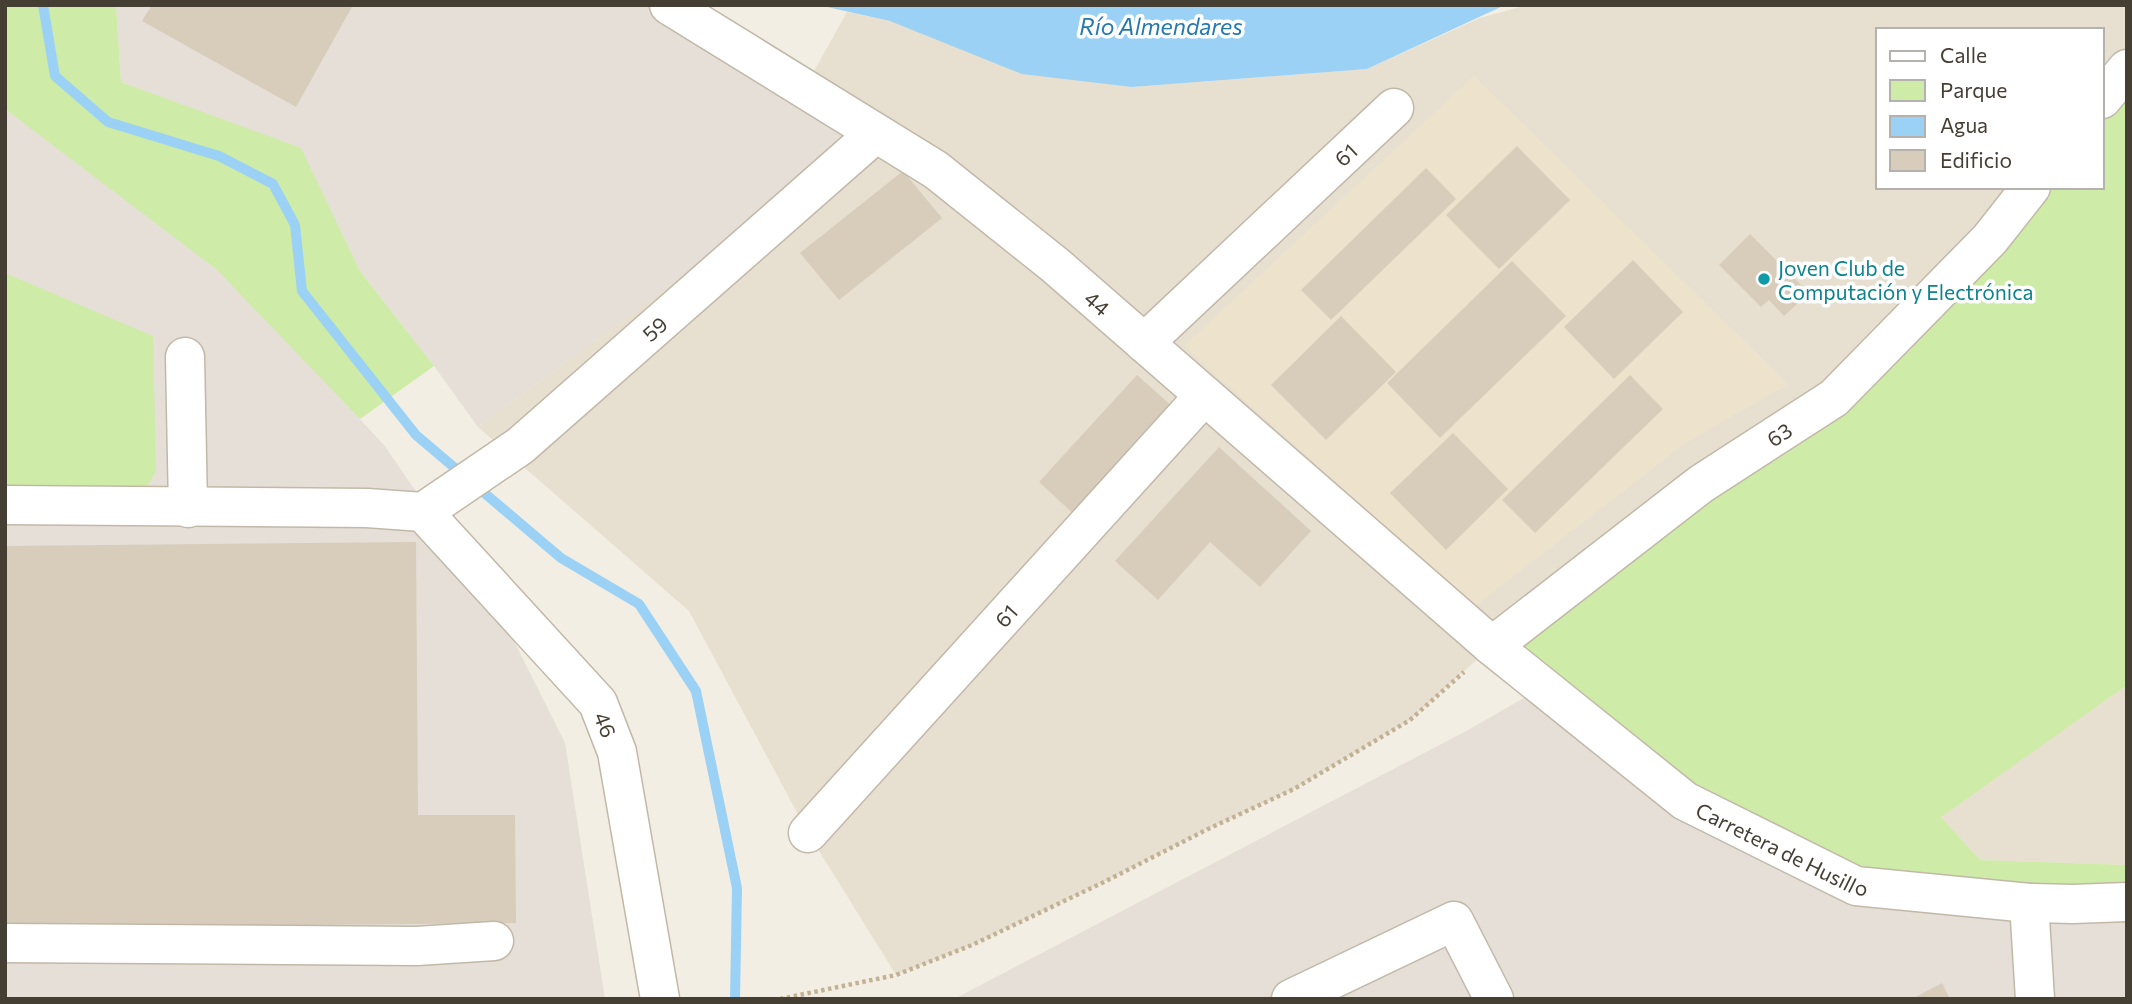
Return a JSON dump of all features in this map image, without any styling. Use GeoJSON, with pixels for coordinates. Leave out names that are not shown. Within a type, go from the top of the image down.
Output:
{"type":"FeatureCollection","features":[{"type":"Feature","properties":{"kind":"street","name":"44"},"geometry":{"type":"LineString","coordinates":[[669,5],[936,170],[1055,265],[1492,646]]}},
{"type":"Feature","properties":{"kind":"street"},"geometry":{"type":"LineString","coordinates":[[2104,97],[2127,69]]}},
{"type":"Feature","properties":{"kind":"street","name":"61"},"geometry":{"type":"LineString","coordinates":[[1144,343],[1394,108]]}},
{"type":"Feature","properties":{"kind":"street","name":"59"},"geometry":{"type":"LineString","coordinates":[[423,512],[520,446],[876,132]]}},
{"type":"Feature","properties":{"kind":"street","name":"63"},"geometry":{"type":"LineString","coordinates":[[1492,646],[1701,484],[1834,398],[1990,239],[2029,189]]}},
{"type":"Feature","properties":{"kind":"street"},"geometry":{"type":"LineString","coordinates":[[185,357],[188,508]]}},
{"type":"Feature","properties":{"kind":"street","name":"61"},"geometry":{"type":"LineString","coordinates":[[808,833],[1204,396]]}},
{"type":"Feature","properties":{"kind":"street"},"geometry":{"type":"LineString","coordinates":[[5,505],[367,508],[423,512]]}},
{"type":"Feature","properties":{"kind":"street","name":"46"},"geometry":{"type":"LineString","coordinates":[[423,512],[598,703],[617,752],[660,999]]}},
{"type":"Feature","properties":{"kind":"street","name":"Carretera de Husillo"},"geometry":{"type":"LineString","coordinates":[[1492,646],[1685,801],[1856,886],[2029,903],[2127,902]]}},
{"type":"Feature","properties":{"kind":"street"},"geometry":{"type":"LineString","coordinates":[[2029,903],[2035,999]]}},
{"type":"Feature","properties":{"kind":"street"},"geometry":{"type":"LineString","coordinates":[[1291,999],[1454,921],[1494,999]]}},
{"type":"Feature","properties":{"kind":"street"},"geometry":{"type":"LineString","coordinates":[[5,943],[417,946],[494,941]]}},
{"type":"Feature","properties":{"kind":"path"},"geometry":{"type":"LineString","coordinates":[[780,999],[896,975],[972,946],[1294,789],[1410,720],[1492,646]]}},
{"type":"Feature","properties":{"kind":"shaded area"},"geometry":{"type":"Polygon","coordinates":[[[116,5],[669,5],[876,133],[478,427],[360,271],[301,149],[121,82],[116,5]]]}},
{"type":"Feature","properties":{"kind":"shaded area"},"geometry":{"type":"Polygon","coordinates":[[[1527,5],[2127,5],[2127,51],[2104,78],[2104,28],[1876,28],[1876,189],[2010,189],[1834,398],[1492,646],[1410,720],[1294,789],[972,945],[896,975],[808,833],[689,611],[478,427],[875,133],[804,89],[847,12],[890,21],[1132,87],[1367,69],[1480,18],[1527,5]]]}},
{"type":"Feature","properties":{"kind":"shaded area"},"geometry":{"type":"Polygon","coordinates":[[[1474,76],[1788,384],[1684,444],[1475,606],[1184,346],[1474,76]]]}},
{"type":"Feature","properties":{"kind":"shaded area"},"geometry":{"type":"Polygon","coordinates":[[[5,109],[137,205],[233,283],[384,445],[501,615],[565,743],[605,999],[5,999],[5,109]]]}},
{"type":"Feature","properties":{"kind":"shaded area"},"geometry":{"type":"Polygon","coordinates":[[[2127,685],[2127,865],[1980,860],[1940,816],[2127,685]]]}},
{"type":"Feature","properties":{"kind":"shaded area"},"geometry":{"type":"Polygon","coordinates":[[[1545,686],[1685,801],[2127,902],[2127,999],[954,999],[1468,730],[1545,686]]]}},
{"type":"Feature","properties":{"kind":"green space"},"geometry":{"type":"Polygon","coordinates":[[[5,5],[116,5],[121,82],[301,148],[360,271],[434,366],[360,419],[216,269],[5,109],[5,5]]]}},
{"type":"Feature","properties":{"kind":"green space"},"geometry":{"type":"Polygon","coordinates":[[[2127,51],[2127,685],[1941,817],[1980,860],[2127,865],[2127,902],[1856,886],[1685,801],[1492,646],[1834,398],[2010,189],[2104,189],[2104,78],[2127,51]]]}},
{"type":"Feature","properties":{"kind":"green space"},"geometry":{"type":"Polygon","coordinates":[[[5,273],[153,336],[156,471],[148,485],[135,491],[5,490],[5,273]]]}},
{"type":"Feature","properties":{"kind":"water","name":"Río Almendares"},"geometry":{"type":"Polygon","coordinates":[[[818,5],[1505,5],[1367,69],[1132,87],[1022,74],[890,21],[818,5]]]}},
{"type":"Feature","properties":{"kind":"building"},"geometry":{"type":"Polygon","coordinates":[[[152,5],[353,5],[296,107],[142,21],[152,5]]]}},
{"type":"Feature","properties":{"kind":"building"},"geometry":{"type":"Polygon","coordinates":[[[1517,146],[1570,200],[1499,269],[1446,215],[1517,146]]]}},
{"type":"Feature","properties":{"kind":"building"},"geometry":{"type":"Polygon","coordinates":[[[1426,168],[1456,199],[1331,320],[1301,290],[1426,168]]]}},
{"type":"Feature","properties":{"kind":"building"},"geometry":{"type":"Polygon","coordinates":[[[903,171],[942,218],[839,300],[800,253],[903,171]]]}},
{"type":"Feature","properties":{"kind":"building","name":"Joven Club de Computación y Electrónica"},"geometry":{"type":"Polygon","coordinates":[[[1750,234],[1809,293],[1784,316],[1769,300],[1761,307],[1719,265],[1750,234]]]}},
{"type":"Feature","properties":{"kind":"building"},"geometry":{"type":"Polygon","coordinates":[[[1633,260],[1683,312],[1614,379],[1564,327],[1633,260]]]}},
{"type":"Feature","properties":{"kind":"building"},"geometry":{"type":"Polygon","coordinates":[[[1512,261],[1566,316],[1440,438],[1387,383],[1512,261]]]}},
{"type":"Feature","properties":{"kind":"building"},"geometry":{"type":"Polygon","coordinates":[[[1341,316],[1396,372],[1326,440],[1271,385],[1341,316]]]}},
{"type":"Feature","properties":{"kind":"building"},"geometry":{"type":"Polygon","coordinates":[[[1137,375],[1174,408],[1076,516],[1039,482],[1137,375]]]}},
{"type":"Feature","properties":{"kind":"building"},"geometry":{"type":"Polygon","coordinates":[[[1630,375],[1663,409],[1535,533],[1502,500],[1630,375]]]}},
{"type":"Feature","properties":{"kind":"building"},"geometry":{"type":"Polygon","coordinates":[[[1453,433],[1508,489],[1446,550],[1390,493],[1453,433]]]}},
{"type":"Feature","properties":{"kind":"building"},"geometry":{"type":"Polygon","coordinates":[[[1219,447],[1311,531],[1260,587],[1210,542],[1158,600],[1115,561],[1219,447]]]}},
{"type":"Feature","properties":{"kind":"building"},"geometry":{"type":"Polygon","coordinates":[[[416,542],[418,815],[515,815],[516,923],[5,928],[5,546],[416,542]]]}},
{"type":"Feature","properties":{"kind":"building"},"geometry":{"type":"Polygon","coordinates":[[[1942,983],[1950,999],[1912,999],[1942,983]]]}},
{"type":"Feature","properties":{"kind":"waterway"},"geometry":{"type":"LineString","coordinates":[[43,5],[55,76],[108,122],[219,156],[273,184],[295,225],[302,291],[416,435],[561,558],[639,604],[696,691],[737,888],[735,999]]}},
{"type":"Feature","properties":{"kind":"place","name":"Joven Club de Computación y Electrónica"},"geometry":{"type":"Point","coordinates":[1764,279]}}]}
